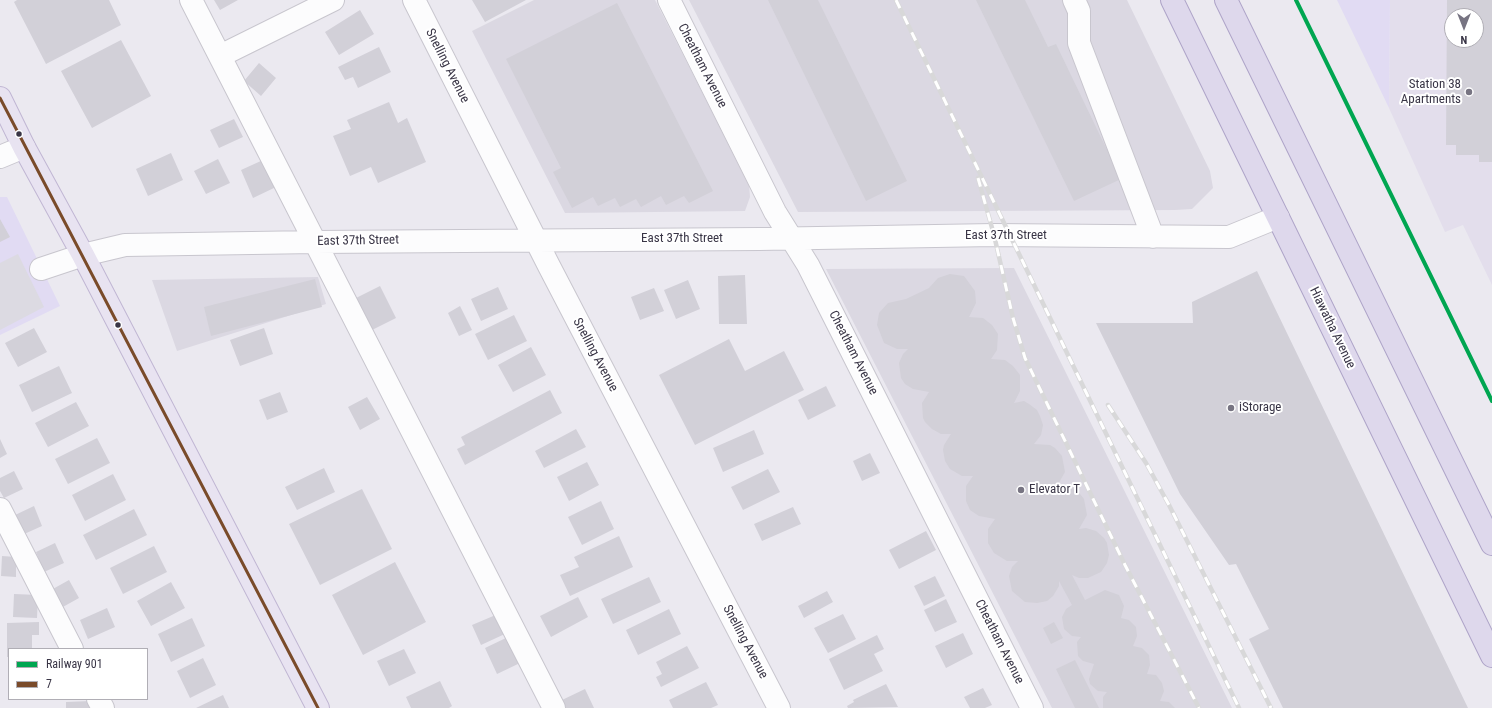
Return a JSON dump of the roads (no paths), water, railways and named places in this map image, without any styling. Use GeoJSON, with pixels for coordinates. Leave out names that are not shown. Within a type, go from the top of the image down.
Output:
{"type":"FeatureCollection","features":[{"type":"Feature","properties":{"kind":"highway","name":"Hiawatha Avenue"},"geometry":{"type":"LineString","coordinates":[[1172,0],[1492,656]]}},
{"type":"Feature","properties":{"kind":"highway"},"geometry":{"type":"LineString","coordinates":[[1226,0],[1492,544]]}},
{"type":"Feature","properties":{"kind":"main road"},"geometry":{"type":"LineString","coordinates":[[0,98],[24,147],[84,255],[318,708]]}},
{"type":"Feature","properties":{"kind":"street"},"geometry":{"type":"LineString","coordinates":[[191,0],[554,708]]}},
{"type":"Feature","properties":{"kind":"street"},"geometry":{"type":"LineString","coordinates":[[220,56],[333,0]]}},
{"type":"Feature","properties":{"kind":"street","name":"Snelling Avenue"},"geometry":{"type":"LineString","coordinates":[[414,0],[535,239],[779,708]]}},
{"type":"Feature","properties":{"kind":"street","name":"Cheatham Avenue"},"geometry":{"type":"LineString","coordinates":[[669,0],[775,212],[812,272],[1032,708]]}},
{"type":"Feature","properties":{"kind":"street"},"geometry":{"type":"LineString","coordinates":[[1074,0],[1079,11],[1079,43],[1153,237]]}},
{"type":"Feature","properties":{"kind":"street"},"geometry":{"type":"LineString","coordinates":[[0,157],[24,147]]}},
{"type":"Feature","properties":{"kind":"street","name":"East 37th Street"},"geometry":{"type":"LineString","coordinates":[[41,270],[84,255],[125,245],[535,239],[994,235],[1229,237],[1278,217]]}},
{"type":"Feature","properties":{"kind":"street"},"geometry":{"type":"LineString","coordinates":[[0,509],[71,648]]}},
{"type":"Feature","properties":{"kind":"railway"},"geometry":{"type":"LineString","coordinates":[[896,0],[1239,708]]}},
{"type":"Feature","properties":{"kind":"railway"},"geometry":{"type":"LineString","coordinates":[[978,178],[994,235],[1013,318],[1025,358],[1125,565],[1199,708]]}},
{"type":"Feature","properties":{"kind":"railway"},"geometry":{"type":"LineString","coordinates":[[1108,405],[1146,463],[1169,505],[1271,708]]}},
{"type":"Feature","properties":{"kind":"rail line","name":"901"},"geometry":{"type":"LineString","coordinates":[[1296,0],[1492,401]]}},
{"type":"Feature","properties":{"kind":"place","name":"Station 38 Apartments"},"geometry":{"type":"Point","coordinates":[1469,92]}},
{"type":"Feature","properties":{"kind":"place","name":"iStorage"},"geometry":{"type":"Point","coordinates":[1231,408]}},
{"type":"Feature","properties":{"kind":"place","name":"Elevator T"},"geometry":{"type":"Point","coordinates":[1021,490]}}]}
